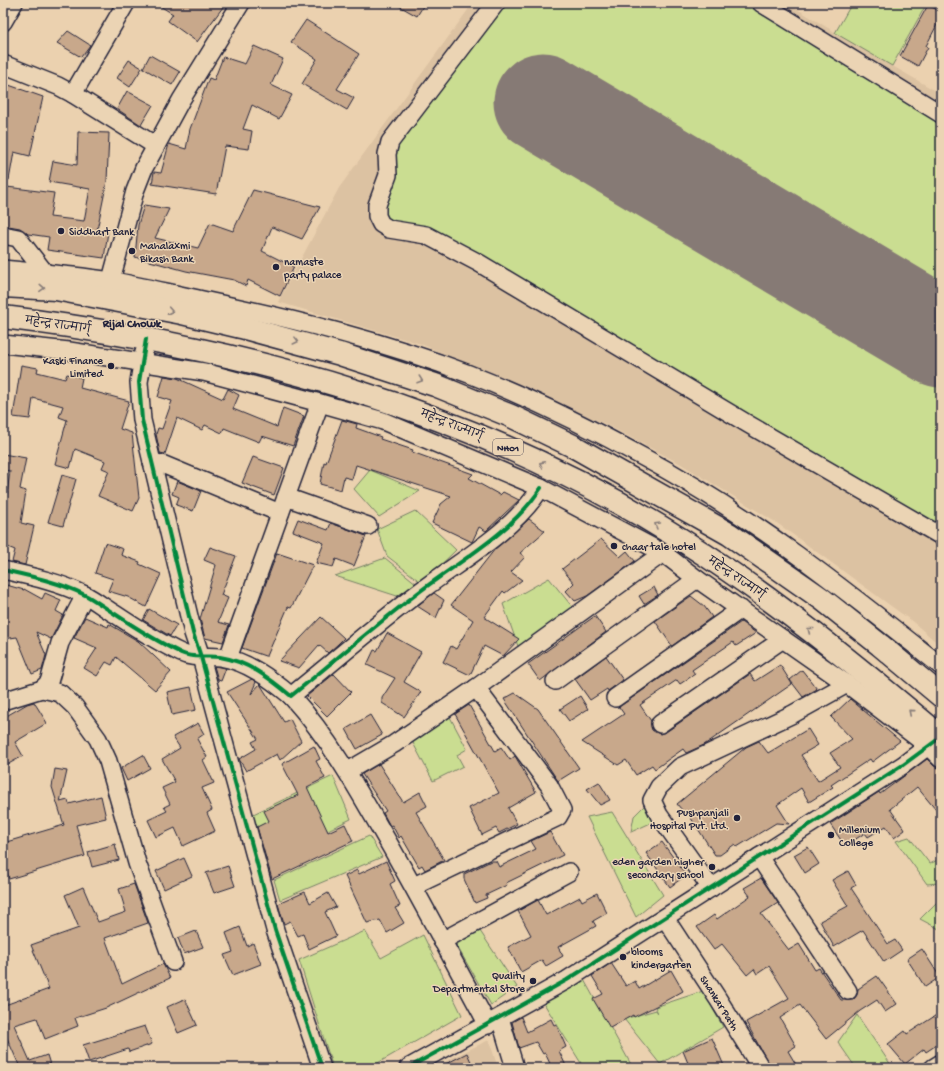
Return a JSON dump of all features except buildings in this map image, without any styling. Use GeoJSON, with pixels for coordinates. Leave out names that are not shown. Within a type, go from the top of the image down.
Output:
{"type":"FeatureCollection","features":[{"type":"Feature","properties":{"kind":"highway","name":"NH01"},"geometry":{"type":"LineString","coordinates":[[3,286],[109,290],[182,313],[316,346],[435,385],[511,416],[572,446],[728,534],[822,599],[941,696]]}},
{"type":"Feature","properties":{"kind":"highway","name":"महेन्द्र राज्मार्ग्"},"geometry":{"type":"LineString","coordinates":[[3,317],[61,324],[226,355],[327,381],[404,406],[494,440],[618,503],[681,540],[763,594],[859,668],[938,739]]}},
{"type":"Feature","properties":{"kind":"street"},"geometry":{"type":"LineString","coordinates":[[3,22],[14,3]]}},
{"type":"Feature","properties":{"kind":"street"},"geometry":{"type":"LineString","coordinates":[[73,94],[126,3]]}},
{"type":"Feature","properties":{"kind":"street"},"geometry":{"type":"LineString","coordinates":[[496,3],[390,142],[387,154],[388,175],[377,205],[377,216],[381,224],[389,228],[426,234],[480,263],[748,424],[941,536]]}},
{"type":"Feature","properties":{"kind":"street"},"geometry":{"type":"LineString","coordinates":[[761,3],[941,114]]}},
{"type":"Feature","properties":{"kind":"street"},"geometry":{"type":"LineString","coordinates":[[109,290],[135,191],[156,146],[181,100],[239,4]]}},
{"type":"Feature","properties":{"kind":"street"},"geometry":{"type":"LineString","coordinates":[[3,64],[58,86],[73,94],[156,146]]}},
{"type":"Feature","properties":{"kind":"street"},"geometry":{"type":"LineString","coordinates":[[3,235],[18,238],[46,274]]}},
{"type":"Feature","properties":{"kind":"street"},"geometry":{"type":"LineString","coordinates":[[3,269],[46,274],[109,290],[257,312],[333,330],[407,352],[470,375],[557,413],[644,457],[719,502],[787,548],[941,666]]}},
{"type":"Feature","properties":{"kind":"street"},"geometry":{"type":"LineString","coordinates":[[146,340],[139,382],[142,420],[193,633],[201,657],[276,930],[322,1068]]}},
{"type":"Feature","properties":{"kind":"street"},"geometry":{"type":"LineString","coordinates":[[3,344],[142,362],[204,372],[383,421],[541,488],[663,553],[697,579],[847,684],[938,739]]}},
{"type":"Feature","properties":{"kind":"street"},"geometry":{"type":"LineString","coordinates":[[228,658],[320,403]]}},
{"type":"Feature","properties":{"kind":"street"},"geometry":{"type":"LineString","coordinates":[[152,462],[162,464],[283,505],[368,526]]}},
{"type":"Feature","properties":{"kind":"street"},"geometry":{"type":"LineString","coordinates":[[291,696],[414,595],[493,538],[528,505],[541,488]]}},
{"type":"Feature","properties":{"kind":"street"},"geometry":{"type":"LineString","coordinates":[[348,771],[394,744],[476,688],[663,553]]}},
{"type":"Feature","properties":{"kind":"street"},"geometry":{"type":"LineString","coordinates":[[3,570],[37,577],[85,595],[135,627],[183,654],[201,657],[209,656],[228,658],[251,668],[277,684],[291,696],[317,726],[348,771],[414,886],[442,941],[494,1022],[515,1068]]}},
{"type":"Feature","properties":{"kind":"street"},"geometry":{"type":"LineString","coordinates":[[555,681],[697,579]]}},
{"type":"Feature","properties":{"kind":"street"},"geometry":{"type":"LineString","coordinates":[[3,701],[42,689],[49,682],[60,643],[85,595]]}},
{"type":"Feature","properties":{"kind":"street"},"geometry":{"type":"LineString","coordinates":[[615,698],[741,609]]}},
{"type":"Feature","properties":{"kind":"street"},"geometry":{"type":"LineString","coordinates":[[660,724],[783,639]]}},
{"type":"Feature","properties":{"kind":"street"},"geometry":{"type":"LineString","coordinates":[[711,888],[659,815],[652,800],[659,787],[680,767],[793,714],[847,684]]}},
{"type":"Feature","properties":{"kind":"street"},"geometry":{"type":"LineString","coordinates":[[414,886],[558,817],[562,810],[549,786],[476,688]]}},
{"type":"Feature","properties":{"kind":"street"},"geometry":{"type":"LineString","coordinates":[[42,689],[60,693],[75,707],[98,739],[108,761],[138,863],[173,962]]}},
{"type":"Feature","properties":{"kind":"street"},"geometry":{"type":"LineString","coordinates":[[938,739],[941,759]]}},
{"type":"Feature","properties":{"kind":"street"},"geometry":{"type":"LineString","coordinates":[[408,1068],[434,1062],[494,1022],[567,980],[904,765],[938,739]]}},
{"type":"Feature","properties":{"kind":"street"},"geometry":{"type":"LineString","coordinates":[[759,857],[848,990]]}},
{"type":"Feature","properties":{"kind":"street"},"geometry":{"type":"LineString","coordinates":[[442,941],[569,872]]}},
{"type":"Feature","properties":{"kind":"street","name":"Shankar Path"},"geometry":{"type":"LineString","coordinates":[[665,918],[761,1068]]}},
{"type":"Feature","properties":{"kind":"street"},"geometry":{"type":"LineString","coordinates":[[933,1068],[941,1063]]}},
{"type":"Feature","properties":{"kind":"shaded area"},"geometry":{"type":"Polygon","coordinates":[[[473,3],[787,3],[941,94],[941,646],[913,622],[777,523],[681,464],[605,424],[421,344],[278,302],[339,188],[473,3]]]}},
{"type":"Feature","properties":{"kind":"shaded area"},"geometry":{"type":"Polygon","coordinates":[[[489,1040],[498,1068],[431,1068],[489,1040]]]}},
{"type":"Feature","properties":{"kind":"green space"},"geometry":{"type":"Polygon","coordinates":[[[502,3],[746,3],[941,119],[941,294],[554,65],[523,121],[941,369],[941,528],[386,217],[383,203],[396,173],[393,148],[502,3]]]}},
{"type":"Feature","properties":{"kind":"green space"},"geometry":{"type":"Polygon","coordinates":[[[852,3],[927,3],[892,66],[835,33],[852,3]]]}},
{"type":"Feature","properties":{"kind":"green space"},"geometry":{"type":"Polygon","coordinates":[[[370,470],[420,491],[379,517],[354,489],[370,470]]]}},
{"type":"Feature","properties":{"kind":"green space"},"geometry":{"type":"Polygon","coordinates":[[[415,511],[456,550],[422,583],[387,556],[377,529],[415,511]]]}},
{"type":"Feature","properties":{"kind":"green space"},"geometry":{"type":"Polygon","coordinates":[[[385,558],[417,584],[397,596],[335,576],[385,558]]]}},
{"type":"Feature","properties":{"kind":"green space"},"geometry":{"type":"Polygon","coordinates":[[[549,578],[574,609],[519,649],[503,604],[549,578]]]}},
{"type":"Feature","properties":{"kind":"green space"},"geometry":{"type":"Polygon","coordinates":[[[450,717],[467,749],[457,755],[463,766],[433,781],[412,741],[450,717]]]}},
{"type":"Feature","properties":{"kind":"green space"},"geometry":{"type":"Polygon","coordinates":[[[333,776],[351,819],[258,863],[247,817],[333,776]]]}},
{"type":"Feature","properties":{"kind":"green space"},"geometry":{"type":"Polygon","coordinates":[[[645,805],[655,821],[631,832],[634,816],[645,805]]]}},
{"type":"Feature","properties":{"kind":"green space"},"geometry":{"type":"Polygon","coordinates":[[[612,812],[663,895],[636,917],[587,817],[612,812]]]}},
{"type":"Feature","properties":{"kind":"green space"},"geometry":{"type":"Polygon","coordinates":[[[369,836],[382,857],[280,900],[274,880],[369,836]]]}},
{"type":"Feature","properties":{"kind":"green space"},"geometry":{"type":"Polygon","coordinates":[[[909,837],[930,864],[941,858],[941,881],[939,883],[927,884],[896,841],[909,837]]]}},
{"type":"Feature","properties":{"kind":"green space"},"geometry":{"type":"Polygon","coordinates":[[[940,899],[941,903],[941,930],[920,919],[940,899]]]}},
{"type":"Feature","properties":{"kind":"green space"},"geometry":{"type":"Polygon","coordinates":[[[478,928],[517,987],[491,1005],[451,936],[478,928]]]}},
{"type":"Feature","properties":{"kind":"green space"},"geometry":{"type":"Polygon","coordinates":[[[365,931],[381,958],[423,935],[462,1015],[369,1068],[333,1068],[299,960],[365,931]]]}},
{"type":"Feature","properties":{"kind":"green space"},"geometry":{"type":"Polygon","coordinates":[[[583,978],[633,1068],[584,1068],[543,1002],[583,978]]]}},
{"type":"Feature","properties":{"kind":"green space"},"geometry":{"type":"Polygon","coordinates":[[[703,991],[723,1027],[660,1064],[624,1019],[656,1010],[658,1013],[655,1007],[703,991]]]}},
{"type":"Feature","properties":{"kind":"green space"},"geometry":{"type":"Polygon","coordinates":[[[857,1015],[893,1068],[856,1068],[838,1042],[857,1015]]]}},
{"type":"Feature","properties":{"kind":"runway"},"geometry":{"type":"LineString","coordinates":[[543,102],[941,338]]}},
{"type":"Feature","properties":{"kind":"cycle path"},"geometry":{"type":"LineString","coordinates":[[146,339],[139,382],[142,420],[193,633],[201,657],[275,930],[322,1068]]}},
{"type":"Feature","properties":{"kind":"cycle path"},"geometry":{"type":"LineString","coordinates":[[3,570],[34,577],[75,590],[92,599],[147,635],[186,655],[215,656],[240,662],[267,677],[291,696],[398,608],[499,534],[528,505],[541,488]]}},
{"type":"Feature","properties":{"kind":"cycle path"},"geometry":{"type":"LineString","coordinates":[[408,1068],[567,980],[903,765],[941,737]]}},
{"type":"Feature","properties":{"kind":"place","name":"Siddhart Bank"},"geometry":{"type":"Point","coordinates":[61,231]}},
{"type":"Feature","properties":{"kind":"place","name":"Mahalaxmi Bikash Bank"},"geometry":{"type":"Point","coordinates":[132,251]}},
{"type":"Feature","properties":{"kind":"place","name":"namaste party palace"},"geometry":{"type":"Point","coordinates":[276,267]}},
{"type":"Feature","properties":{"kind":"place","name":"Kaski Finance Limited"},"geometry":{"type":"Point","coordinates":[111,366]}},
{"type":"Feature","properties":{"kind":"place","name":"chaar tale hotel"},"geometry":{"type":"Point","coordinates":[614,546]}},
{"type":"Feature","properties":{"kind":"place","name":"Pushpanjali Hospital Pvt. Ltd."},"geometry":{"type":"Point","coordinates":[737,818]}},
{"type":"Feature","properties":{"kind":"place","name":"Millenium College"},"geometry":{"type":"Point","coordinates":[831,835]}},
{"type":"Feature","properties":{"kind":"place","name":"eden garden higher secondary school"},"geometry":{"type":"Point","coordinates":[712,867]}},
{"type":"Feature","properties":{"kind":"place","name":"blooms kindergarten"},"geometry":{"type":"Point","coordinates":[623,957]}},
{"type":"Feature","properties":{"kind":"place","name":"Quality Departmental Store"},"geometry":{"type":"Point","coordinates":[533,981]}},
{"type":"Feature","properties":{"kind":"district","name":"Rijal Chowk"},"geometry":{"type":"Point","coordinates":[132,323]}}]}
